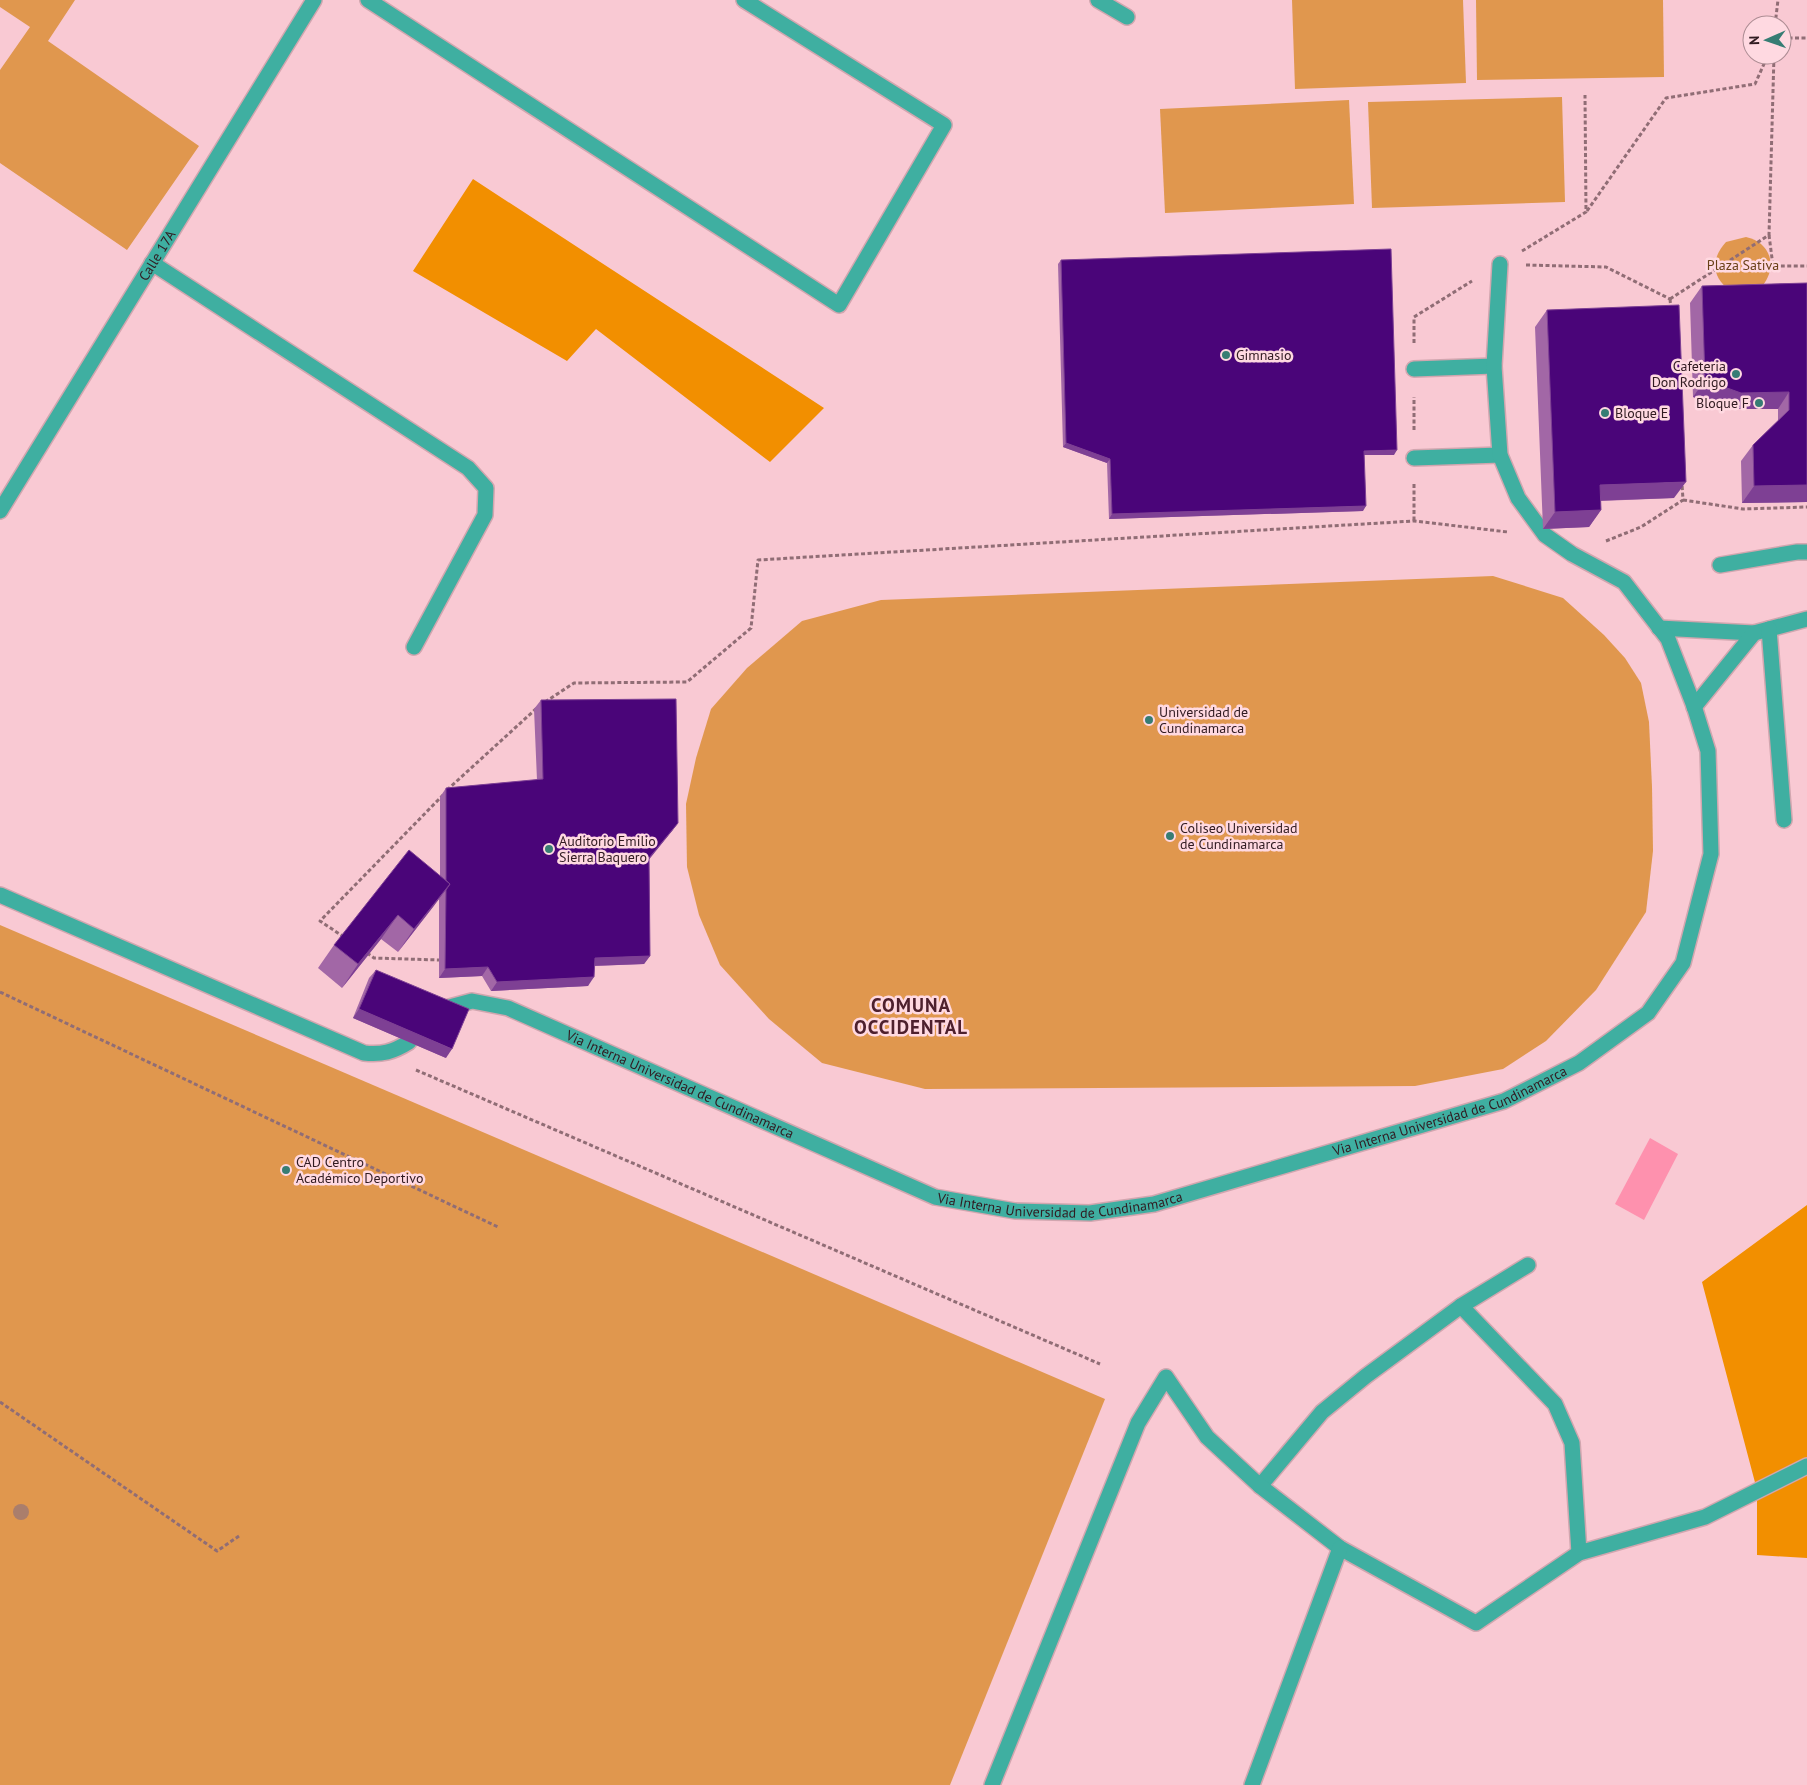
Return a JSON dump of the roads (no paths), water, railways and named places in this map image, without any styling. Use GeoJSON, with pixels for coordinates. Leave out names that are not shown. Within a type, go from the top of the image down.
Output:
{"type":"FeatureCollection","features":[{"type":"Feature","properties":{"kind":"street","name":"Calle 17A"},"geometry":{"type":"LineString","coordinates":[[0,511],[314,0]]}},
{"type":"Feature","properties":{"kind":"street"},"geometry":{"type":"LineString","coordinates":[[368,0],[839,305],[944,125],[744,0]]}},
{"type":"Feature","properties":{"kind":"street"},"geometry":{"type":"LineString","coordinates":[[1098,0],[1126,17]]}},
{"type":"Feature","properties":{"kind":"street"},"geometry":{"type":"LineString","coordinates":[[152,263],[468,468],[486,488],[485,515],[414,647]]}},
{"type":"Feature","properties":{"kind":"street","name":"Via Interna Universidad de Cundinamarca"},"geometry":{"type":"LineString","coordinates":[[442,1009],[472,1001],[508,1008],[935,1197],[1015,1211],[1034,1212],[1090,1214],[1154,1204],[1504,1101],[1579,1063],[1648,1013],[1683,963],[1711,854],[1708,751],[1694,707],[1668,639],[1624,582],[1572,554],[1548,537],[1518,498],[1500,455],[1494,366],[1500,264]]}},
{"type":"Feature","properties":{"kind":"street"},"geometry":{"type":"LineString","coordinates":[[1414,369],[1494,366]]}},
{"type":"Feature","properties":{"kind":"street"},"geometry":{"type":"LineString","coordinates":[[1414,458],[1500,455]]}},
{"type":"Feature","properties":{"kind":"street"},"geometry":{"type":"LineString","coordinates":[[1720,565],[1807,552]]}},
{"type":"Feature","properties":{"kind":"street"},"geometry":{"type":"LineString","coordinates":[[1659,628],[1761,631],[1807,619]]}},
{"type":"Feature","properties":{"kind":"street"},"geometry":{"type":"LineString","coordinates":[[1694,707],[1761,631]]}},
{"type":"Feature","properties":{"kind":"street"},"geometry":{"type":"LineString","coordinates":[[1761,631],[1784,820]]}},
{"type":"Feature","properties":{"kind":"street"},"geometry":{"type":"LineString","coordinates":[[0,895],[364,1053],[380,1054],[395,1051],[409,1042]]}},
{"type":"Feature","properties":{"kind":"street"},"geometry":{"type":"LineString","coordinates":[[1260,1486],[1322,1412],[1366,1376],[1461,1306],[1528,1266]]}},
{"type":"Feature","properties":{"kind":"street"},"geometry":{"type":"LineString","coordinates":[[1461,1306],[1555,1404],[1572,1443],[1579,1553]]}},
{"type":"Feature","properties":{"kind":"street"},"geometry":{"type":"LineString","coordinates":[[992,1785],[1138,1423],[1166,1376],[1207,1437],[1260,1486],[1340,1548],[1476,1623],[1579,1553],[1705,1516],[1807,1466]]}},
{"type":"Feature","properties":{"kind":"street"},"geometry":{"type":"LineString","coordinates":[[1252,1785],[1340,1548]]}},
{"type":"Feature","properties":{"kind":"place","name":"Gimnasio"},"geometry":{"type":"Point","coordinates":[1226,355]}},
{"type":"Feature","properties":{"kind":"place","name":"Cafeteria Don Rodrigo"},"geometry":{"type":"Point","coordinates":[1736,374]}},
{"type":"Feature","properties":{"kind":"place","name":"Bloque F"},"geometry":{"type":"Point","coordinates":[1759,403]}},
{"type":"Feature","properties":{"kind":"place","name":"Bloque E"},"geometry":{"type":"Point","coordinates":[1605,413]}},
{"type":"Feature","properties":{"kind":"place","name":"Universidad de Cundinamarca"},"geometry":{"type":"Point","coordinates":[1149,720]}},
{"type":"Feature","properties":{"kind":"place","name":"Coliseo Universidad de Cundinamarca"},"geometry":{"type":"Point","coordinates":[1170,836]}},
{"type":"Feature","properties":{"kind":"place","name":"Auditorio Emilio Sierra Baquero"},"geometry":{"type":"Point","coordinates":[549,849]}},
{"type":"Feature","properties":{"kind":"place","name":"CAD Centro Académico Deportivo"},"geometry":{"type":"Point","coordinates":[286,1170]}},
{"type":"Feature","properties":{"kind":"district","name":"COMUNA OCCIDENTAL"},"geometry":{"type":"Point","coordinates":[911,1016]}},
{"type":"Feature","properties":{"kind":"park label","name":"Plaza Sativa"},"geometry":{"type":"Point","coordinates":[1743,265]}}]}
